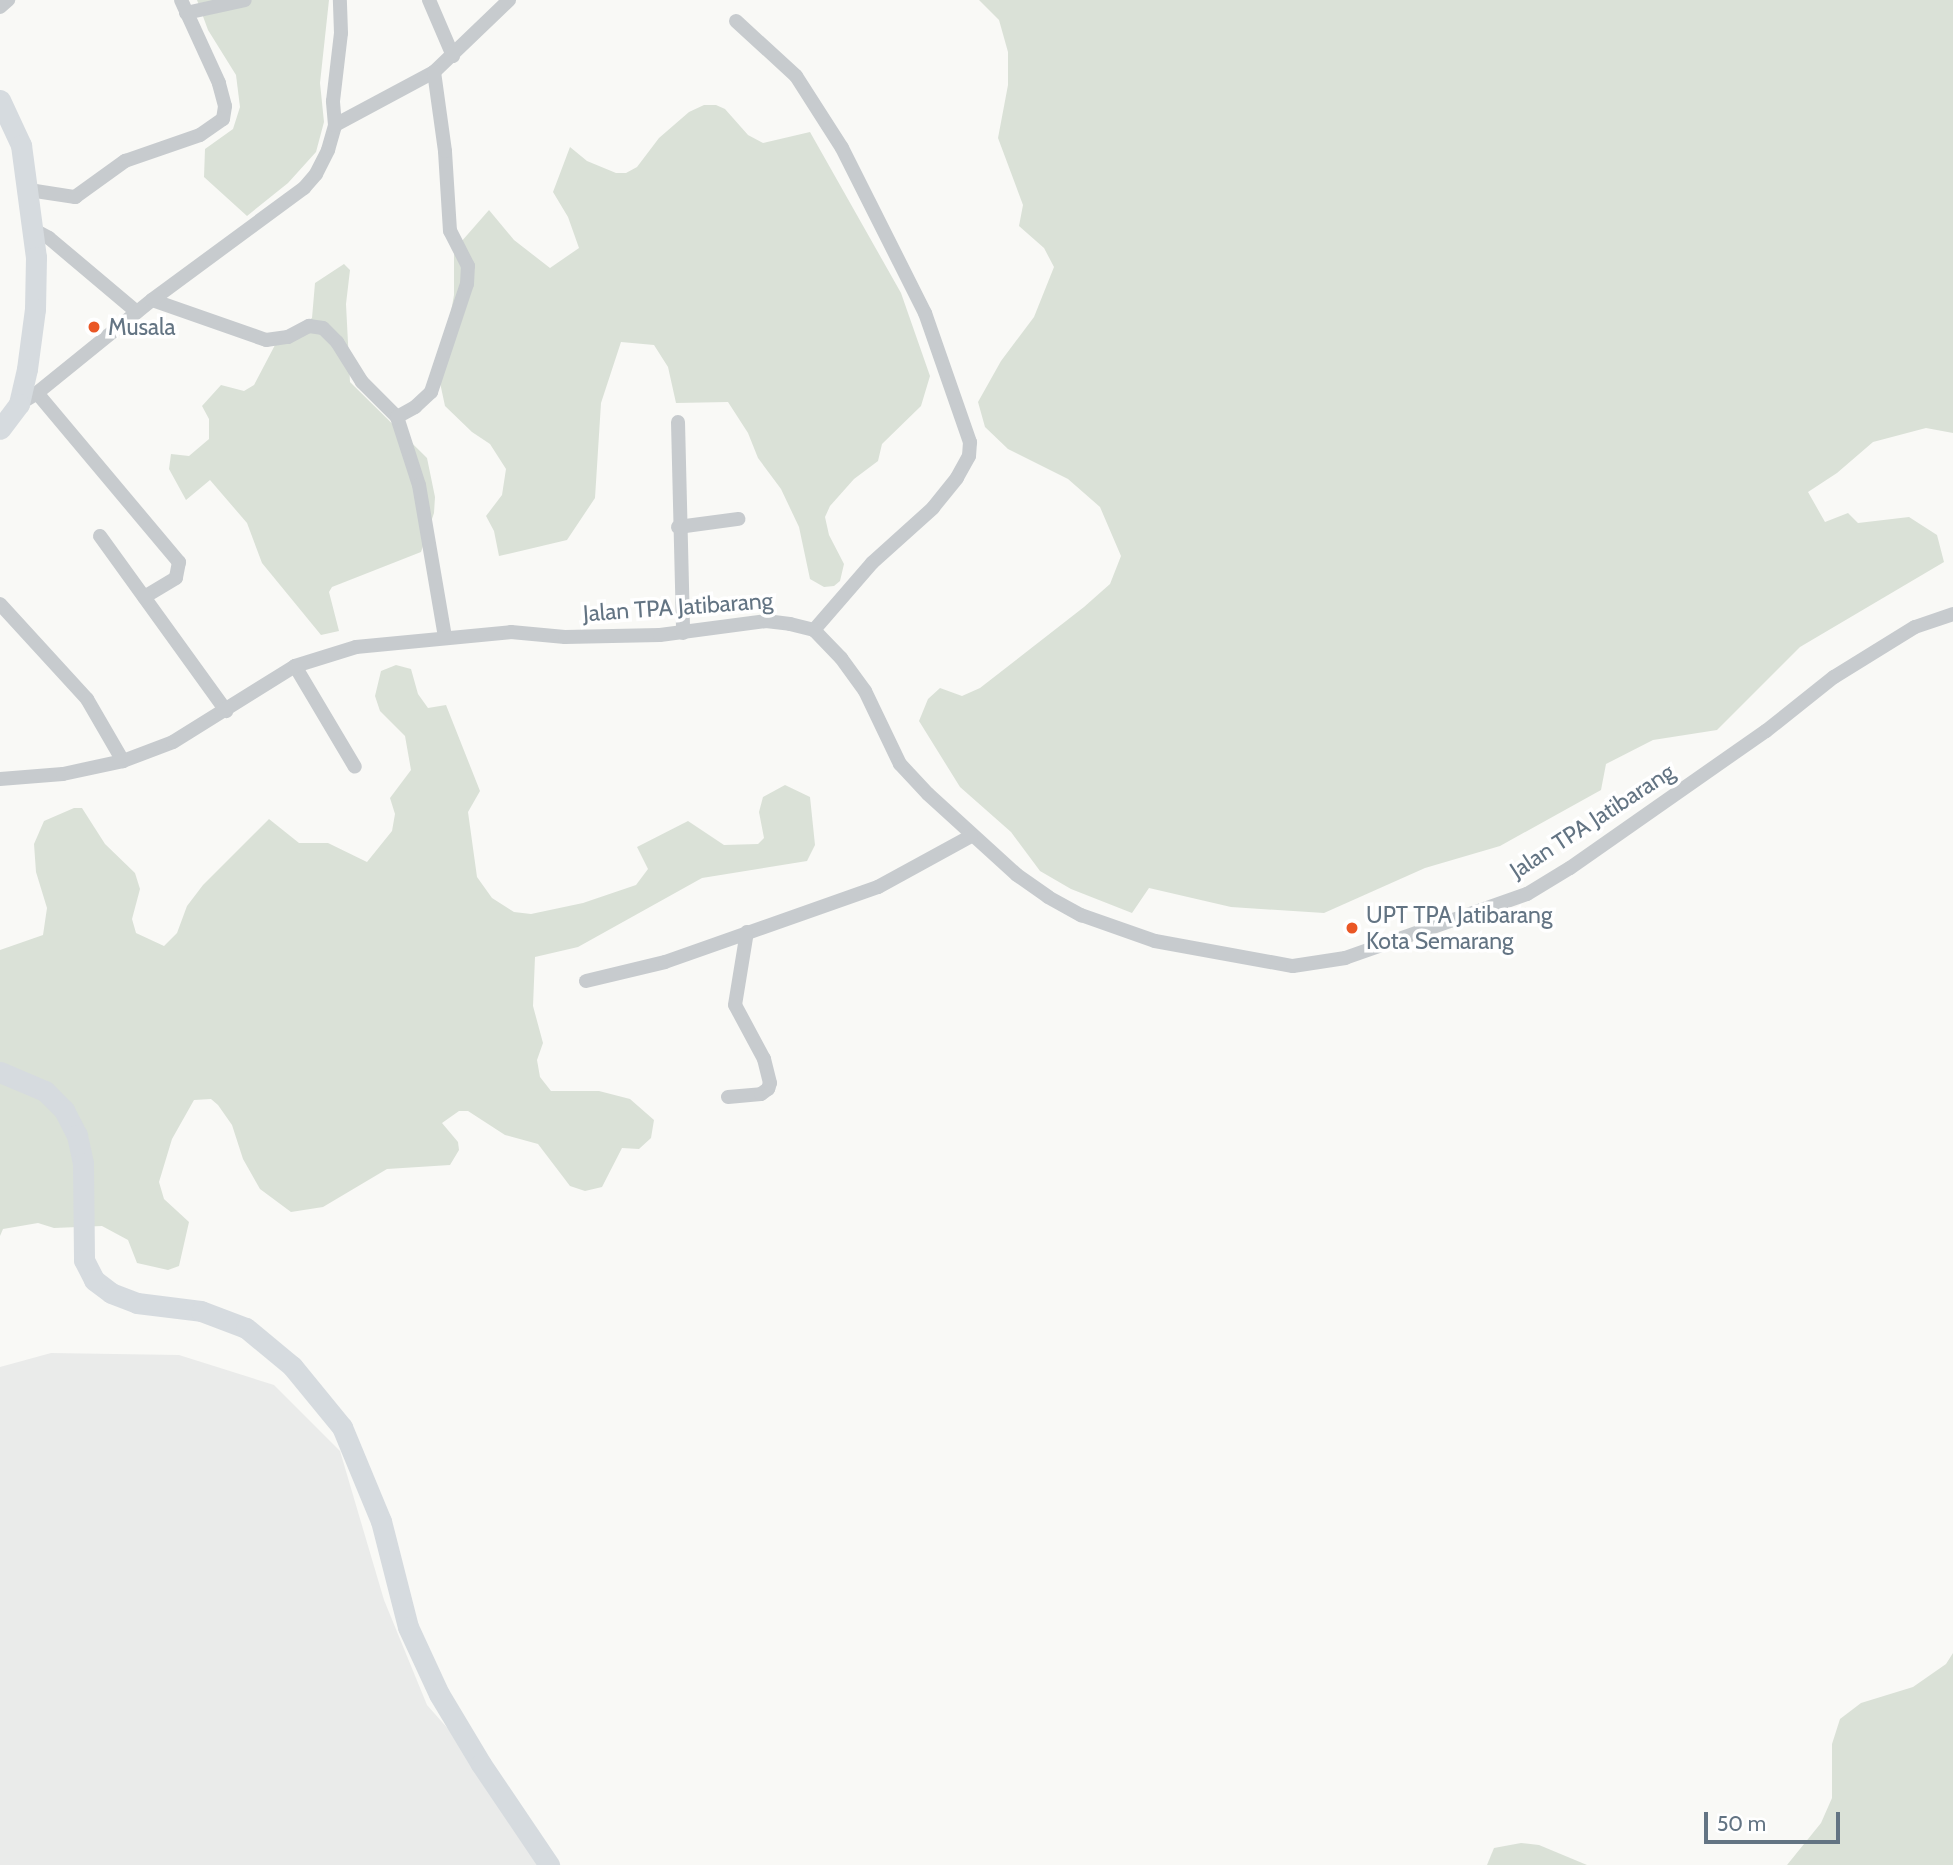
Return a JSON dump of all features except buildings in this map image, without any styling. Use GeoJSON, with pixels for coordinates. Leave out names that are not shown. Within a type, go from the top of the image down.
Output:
{"type":"FeatureCollection","features":[{"type":"Feature","properties":{"kind":"main road"},"geometry":{"type":"LineString","coordinates":[[0,429],[28,399],[35,309],[34,230],[29,190],[21,145],[2,107]]}},
{"type":"Feature","properties":{"kind":"main road"},"geometry":{"type":"LineString","coordinates":[[0,1072],[45,1091],[64,1110],[77,1135],[83,1163],[84,1260],[94,1280],[111,1293],[137,1303],[201,1311],[246,1328],[292,1366],[342,1427],[381,1521],[408,1627],[439,1694],[481,1764],[549,1865]]}},
{"type":"Feature","properties":{"kind":"street"},"geometry":{"type":"LineString","coordinates":[[0,7],[8,0]]}},
{"type":"Feature","properties":{"kind":"street"},"geometry":{"type":"LineString","coordinates":[[29,190],[75,197],[125,161],[200,135],[223,119],[225,106],[219,82],[184,6],[245,0]]}},
{"type":"Feature","properties":{"kind":"street"},"geometry":{"type":"LineString","coordinates":[[144,597],[176,578],[179,562],[28,399],[152,300],[304,188],[328,150],[335,125],[333,101],[341,33],[340,0]]}},
{"type":"Feature","properties":{"kind":"street"},"geometry":{"type":"LineString","coordinates":[[429,0],[453,56]]}},
{"type":"Feature","properties":{"kind":"street"},"geometry":{"type":"LineString","coordinates":[[335,125],[434,72],[509,0]]}},
{"type":"Feature","properties":{"kind":"street"},"geometry":{"type":"LineString","coordinates":[[736,21],[796,76],[842,148],[925,313],[970,442],[968,456],[957,478],[933,508],[872,563],[814,630]]}},
{"type":"Feature","properties":{"kind":"street"},"geometry":{"type":"LineString","coordinates":[[397,417],[431,392],[467,284],[468,266],[450,231],[445,151],[434,72]]}},
{"type":"Feature","properties":{"kind":"street"},"geometry":{"type":"LineString","coordinates":[[34,230],[49,238],[137,312]]}},
{"type":"Feature","properties":{"kind":"street"},"geometry":{"type":"LineString","coordinates":[[152,300],[266,340],[288,337],[309,326],[323,328],[337,342],[362,382],[397,417],[419,485],[445,637]]}},
{"type":"Feature","properties":{"kind":"street"},"geometry":{"type":"LineString","coordinates":[[678,422],[678,527],[683,633]]}},
{"type":"Feature","properties":{"kind":"street"},"geometry":{"type":"LineString","coordinates":[[678,527],[738,519]]}},
{"type":"Feature","properties":{"kind":"street"},"geometry":{"type":"LineString","coordinates":[[100,536],[226,711]]}},
{"type":"Feature","properties":{"kind":"street"},"geometry":{"type":"LineString","coordinates":[[0,604],[87,699],[123,761]]}},
{"type":"Feature","properties":{"kind":"street","name":"Jalan TPA Jatibarang"},"geometry":{"type":"LineString","coordinates":[[0,779],[63,774],[123,761],[173,742],[295,666],[356,647],[511,632],[565,637],[683,633],[766,621],[814,630],[865,691],[900,764],[971,836],[1048,897],[1081,915],[1155,941],[1293,966],[1345,958],[1527,894],[1570,868],[1766,732],[1834,677],[1915,627],[1953,614]]}},
{"type":"Feature","properties":{"kind":"street"},"geometry":{"type":"LineString","coordinates":[[295,666],[355,767]]}},
{"type":"Feature","properties":{"kind":"street"},"geometry":{"type":"LineString","coordinates":[[586,981],[665,962],[878,887],[971,836]]}},
{"type":"Feature","properties":{"kind":"street"},"geometry":{"type":"LineString","coordinates":[[728,1097],[761,1094],[768,1089],[770,1083],[764,1059],[735,1005],[747,932]]}},
{"type":"Feature","properties":{"kind":"shaded area"},"geometry":{"type":"Polygon","coordinates":[[[197,0],[329,0],[320,83],[324,122],[316,152],[288,183],[247,216],[204,177],[205,149],[233,129],[240,107],[236,75],[208,30],[197,0]]]}},
{"type":"Feature","properties":{"kind":"shaded area"},"geometry":{"type":"Polygon","coordinates":[[[979,0],[1953,0],[1953,433],[1926,428],[1873,442],[1837,473],[1808,492],[1825,522],[1848,513],[1858,523],[1909,517],[1937,535],[1944,562],[1800,647],[1717,730],[1653,740],[1606,764],[1601,790],[1500,846],[1425,868],[1324,913],[1231,907],[1149,888],[1132,913],[1071,889],[1040,871],[1011,832],[960,787],[919,721],[928,699],[940,688],[962,696],[980,688],[1084,607],[1110,584],[1121,556],[1100,507],[1068,479],[1008,449],[985,427],[978,402],[1001,361],[1034,317],[1054,267],[1044,248],[1019,226],[1023,205],[998,138],[1008,85],[1008,52],[999,20],[979,0]]]}},
{"type":"Feature","properties":{"kind":"shaded area"},"geometry":{"type":"Polygon","coordinates":[[[704,105],[716,105],[725,109],[748,135],[763,143],[810,132],[901,293],[930,376],[921,406],[882,444],[878,461],[854,479],[830,506],[825,517],[829,535],[844,564],[840,581],[834,586],[824,587],[810,579],[799,527],[781,489],[758,458],[748,433],[728,402],[676,403],[668,367],[654,345],[621,342],[601,403],[595,498],[567,540],[499,556],[494,531],[486,516],[502,495],[506,469],[490,444],[472,432],[445,406],[439,378],[454,295],[454,250],[489,210],[514,240],[550,268],[579,248],[568,217],[553,192],[570,147],[587,161],[616,173],[626,173],[637,167],[659,138],[689,112],[704,105]]]}},
{"type":"Feature","properties":{"kind":"shaded area"},"geometry":{"type":"Polygon","coordinates":[[[344,264],[350,270],[346,304],[350,382],[427,458],[435,497],[434,513],[421,552],[332,587],[329,592],[339,631],[321,635],[262,563],[247,523],[210,480],[186,500],[169,469],[171,454],[189,456],[209,439],[209,419],[202,406],[221,385],[244,391],[254,385],[275,345],[312,318],[315,283],[344,264]]]}},
{"type":"Feature","properties":{"kind":"shaded area"},"geometry":{"type":"Polygon","coordinates":[[[396,665],[411,669],[418,694],[428,708],[446,705],[480,791],[468,812],[477,877],[492,898],[514,912],[531,914],[583,903],[636,885],[648,869],[637,847],[688,821],[724,845],[758,844],[764,838],[759,812],[763,797],[785,785],[810,797],[815,845],[807,861],[702,878],[578,947],[535,957],[533,1006],[543,1043],[537,1060],[540,1077],[551,1091],[599,1091],[630,1099],[654,1120],[651,1138],[639,1149],[622,1148],[602,1187],[585,1191],[570,1186],[538,1144],[505,1135],[468,1111],[459,1111],[442,1123],[458,1142],[459,1150],[450,1165],[387,1169],[323,1207],[291,1212],[260,1189],[243,1159],[232,1125],[218,1105],[211,1099],[194,1100],[172,1139],[159,1182],[164,1199],[189,1222],[179,1266],[168,1270],[137,1263],[128,1240],[102,1226],[54,1228],[38,1223],[3,1229],[0,1236],[0,950],[43,935],[47,908],[36,872],[34,844],[44,821],[74,808],[82,808],[105,844],[135,873],[140,889],[132,919],[136,933],[164,946],[177,933],[187,906],[203,885],[269,819],[299,843],[328,843],[367,862],[392,831],[395,814],[390,798],[411,770],[405,736],[380,711],[375,696],[381,671],[396,665]]]}},
{"type":"Feature","properties":{"kind":"shaded area"},"geometry":{"type":"Polygon","coordinates":[[[51,1353],[179,1355],[274,1385],[340,1451],[384,1600],[427,1705],[450,1731],[541,1865],[0,1865],[0,1367],[51,1353]]]}},
{"type":"Feature","properties":{"kind":"shaded area"},"geometry":{"type":"Polygon","coordinates":[[[1953,1653],[1953,1865],[1787,1865],[1821,1823],[1832,1798],[1832,1744],[1840,1719],[1861,1703],[1913,1687],[1946,1664],[1953,1653]]]}},
{"type":"Feature","properties":{"kind":"shaded area"},"geometry":{"type":"Polygon","coordinates":[[[1521,1843],[1539,1845],[1587,1865],[1487,1865],[1494,1848],[1521,1843]]]}},
{"type":"Feature","properties":{"kind":"place","name":"Musala"},"geometry":{"type":"Point","coordinates":[94,327]}},
{"type":"Feature","properties":{"kind":"place","name":"UPT TPA Jatibarang Kota Semarang"},"geometry":{"type":"Point","coordinates":[1352,928]}}]}
